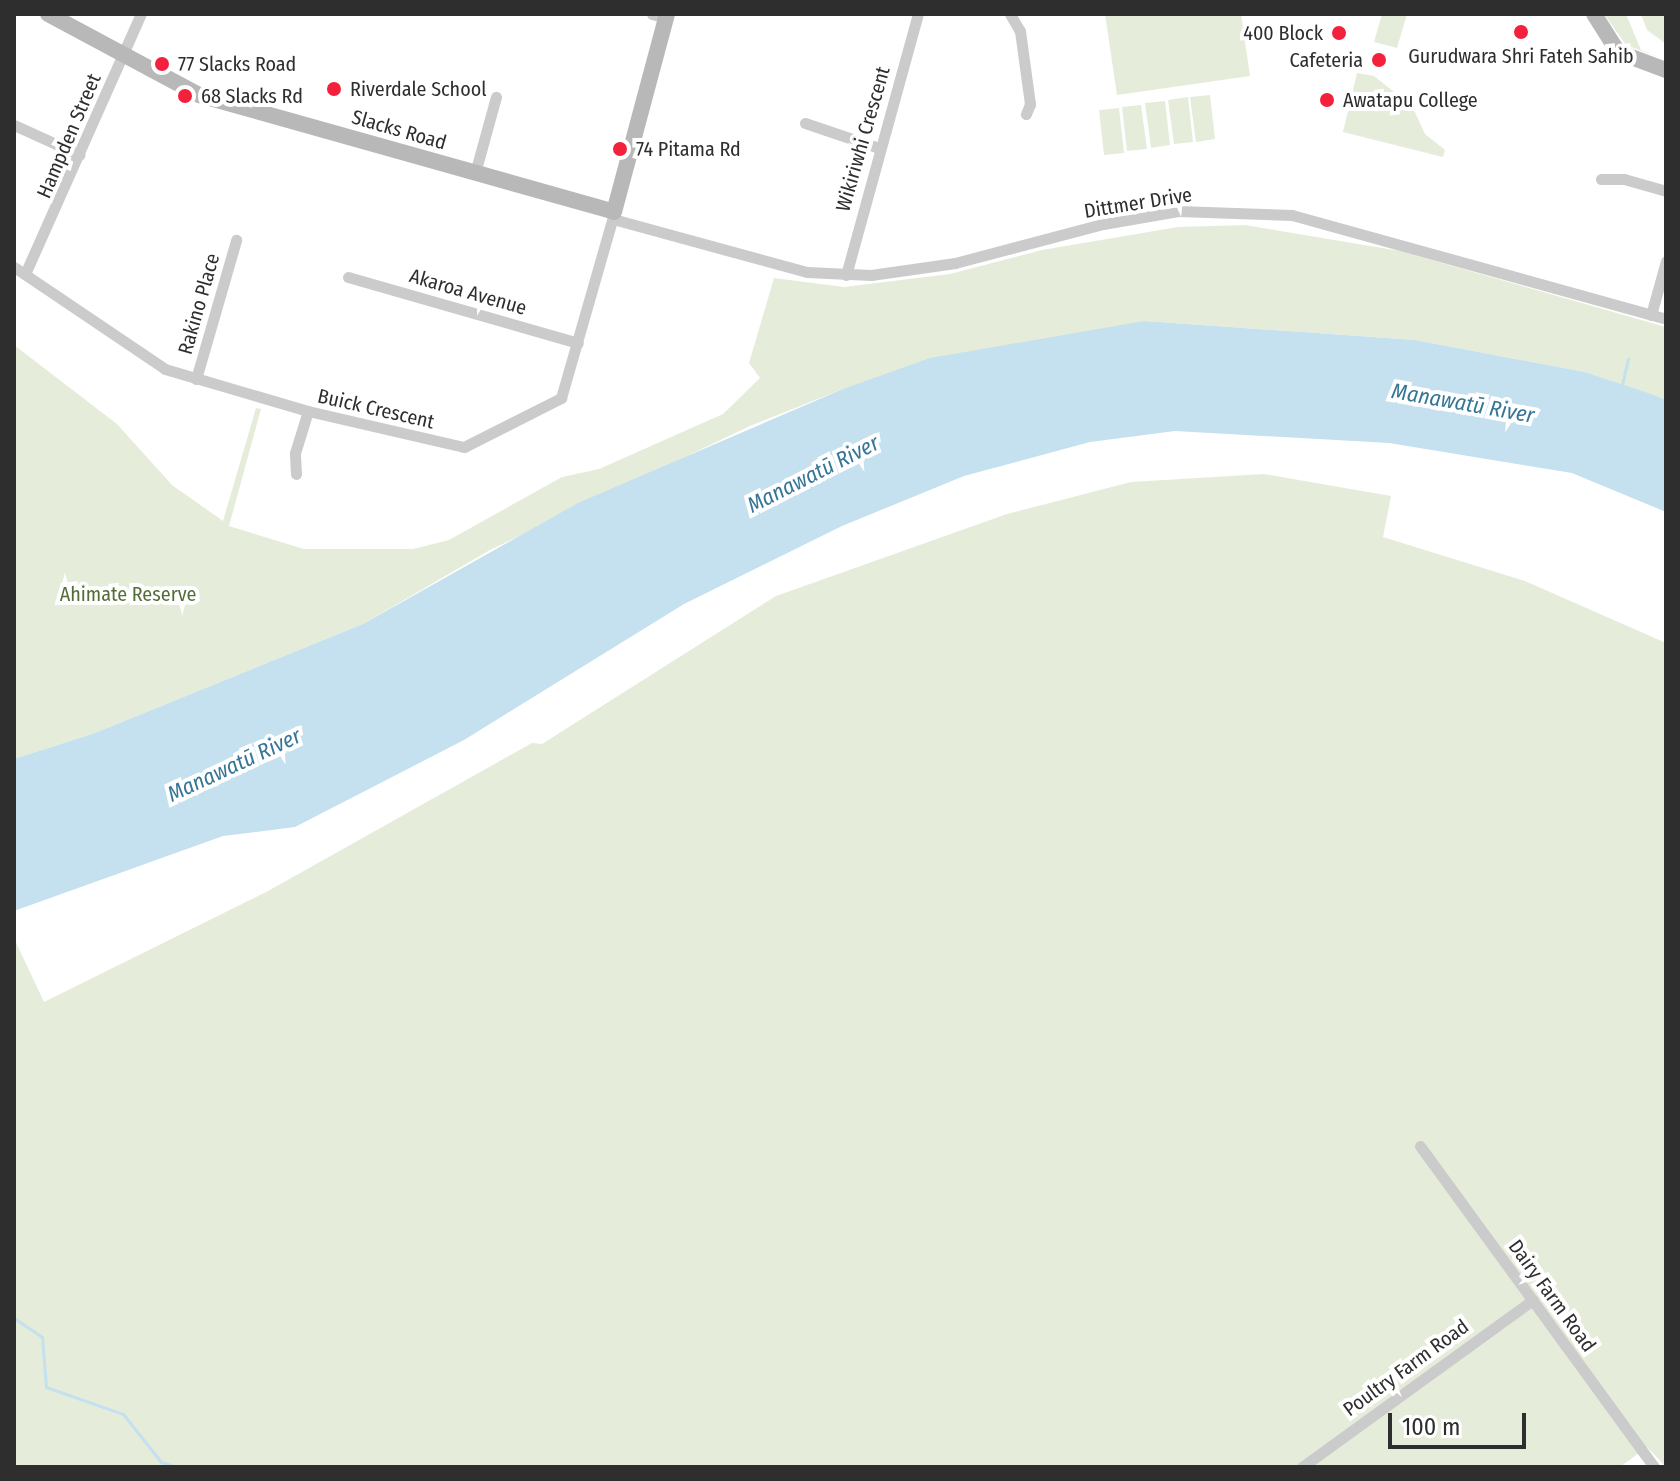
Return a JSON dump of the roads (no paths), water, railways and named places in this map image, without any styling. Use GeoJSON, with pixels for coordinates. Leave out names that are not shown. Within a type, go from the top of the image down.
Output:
{"type":"FeatureCollection","features":[{"type":"Feature","properties":{"kind":"street","name":"Slacks Road"},"geometry":{"type":"LineString","coordinates":[[48,14],[213,100],[475,173],[613,216]]}},
{"type":"Feature","properties":{"kind":"street","name":"Hampden Street"},"geometry":{"type":"LineString","coordinates":[[25,274],[141,14]]}},
{"type":"Feature","properties":{"kind":"street","name":"Wikiriwhi Crescent"},"geometry":{"type":"LineString","coordinates":[[846,275],[918,14]]}},
{"type":"Feature","properties":{"kind":"street"},"geometry":{"type":"LineString","coordinates":[[1010,14],[1020,31],[1030,104],[1026,114]]}},
{"type":"Feature","properties":{"kind":"street"},"geometry":{"type":"LineString","coordinates":[[1594,14],[1618,52],[1666,70]]}},
{"type":"Feature","properties":{"kind":"street"},"geometry":{"type":"LineString","coordinates":[[613,216],[661,15]]}},
{"type":"Feature","properties":{"kind":"street"},"geometry":{"type":"LineString","coordinates":[[475,173],[496,97]]}},
{"type":"Feature","properties":{"kind":"street"},"geometry":{"type":"LineString","coordinates":[[805,123],[879,148]]}},
{"type":"Feature","properties":{"kind":"street"},"geometry":{"type":"LineString","coordinates":[[14,125],[80,155]]}},
{"type":"Feature","properties":{"kind":"street"},"geometry":{"type":"LineString","coordinates":[[1601,179],[1624,179],[1666,191]]}},
{"type":"Feature","properties":{"kind":"street","name":"Dittmer Drive"},"geometry":{"type":"LineString","coordinates":[[613,216],[774,264],[846,275],[955,263],[1103,224],[1178,211],[1244,211],[1348,227],[1666,319]]}},
{"type":"Feature","properties":{"kind":"street","name":"Buick Crescent"},"geometry":{"type":"LineString","coordinates":[[14,267],[144,359],[196,379],[308,411],[469,446],[558,403],[613,216]]}},
{"type":"Feature","properties":{"kind":"street","name":"Rakino Place"},"geometry":{"type":"LineString","coordinates":[[196,379],[236,240]]}},
{"type":"Feature","properties":{"kind":"street"},"geometry":{"type":"LineString","coordinates":[[1651,315],[1666,261]]}},
{"type":"Feature","properties":{"kind":"street","name":"Akaroa Avenue"},"geometry":{"type":"LineString","coordinates":[[348,277],[578,343]]}},
{"type":"Feature","properties":{"kind":"street"},"geometry":{"type":"LineString","coordinates":[[296,474],[295,453],[308,411]]}},
{"type":"Feature","properties":{"kind":"street","name":"Dairy Farm Road"},"geometry":{"type":"LineString","coordinates":[[1420,1146],[1654,1467]]}},
{"type":"Feature","properties":{"kind":"street","name":"Poultry Farm Road"},"geometry":{"type":"LineString","coordinates":[[1302,1467],[1533,1300]]}},
{"type":"Feature","properties":{"kind":"water","name":"Manawatū River"},"geometry":{"type":"Polygon","coordinates":[[[1144,321],[1415,340],[1585,372],[1648,393],[1666,400],[1666,512],[1572,473],[1389,443],[1175,431],[1090,442],[964,476],[842,526],[684,604],[464,740],[295,827],[223,836],[14,911],[14,759],[95,733],[363,624],[578,503],[843,389],[930,358],[1144,321]]]}},
{"type":"Feature","properties":{"kind":"waterway"},"geometry":{"type":"LineString","coordinates":[[1621,389],[1628,359]]}},
{"type":"Feature","properties":{"kind":"waterway"},"geometry":{"type":"LineString","coordinates":[[14,1318],[42,1337],[46,1387],[123,1414],[161,1462],[176,1467]]}},
{"type":"Feature","properties":{"kind":"place","name":"Gurudwara Shri Fateh Sahib"},"geometry":{"type":"Point","coordinates":[1521,32]}},
{"type":"Feature","properties":{"kind":"place","name":"400 Block"},"geometry":{"type":"Point","coordinates":[1339,33]}},
{"type":"Feature","properties":{"kind":"place","name":"Cafeteria"},"geometry":{"type":"Point","coordinates":[1379,60]}},
{"type":"Feature","properties":{"kind":"place","name":"77 Slacks Road"},"geometry":{"type":"Point","coordinates":[162,64]}},
{"type":"Feature","properties":{"kind":"place","name":"Riverdale School"},"geometry":{"type":"Point","coordinates":[334,89]}},
{"type":"Feature","properties":{"kind":"place","name":"68 Slacks Rd"},"geometry":{"type":"Point","coordinates":[185,96]}},
{"type":"Feature","properties":{"kind":"place","name":"Awatapu College"},"geometry":{"type":"Point","coordinates":[1327,100]}},
{"type":"Feature","properties":{"kind":"place","name":"74 Pitama Rd"},"geometry":{"type":"Point","coordinates":[620,149]}},
{"type":"Feature","properties":{"kind":"park label","name":"Ahimate Reserve"},"geometry":{"type":"Point","coordinates":[128,594]}}]}
